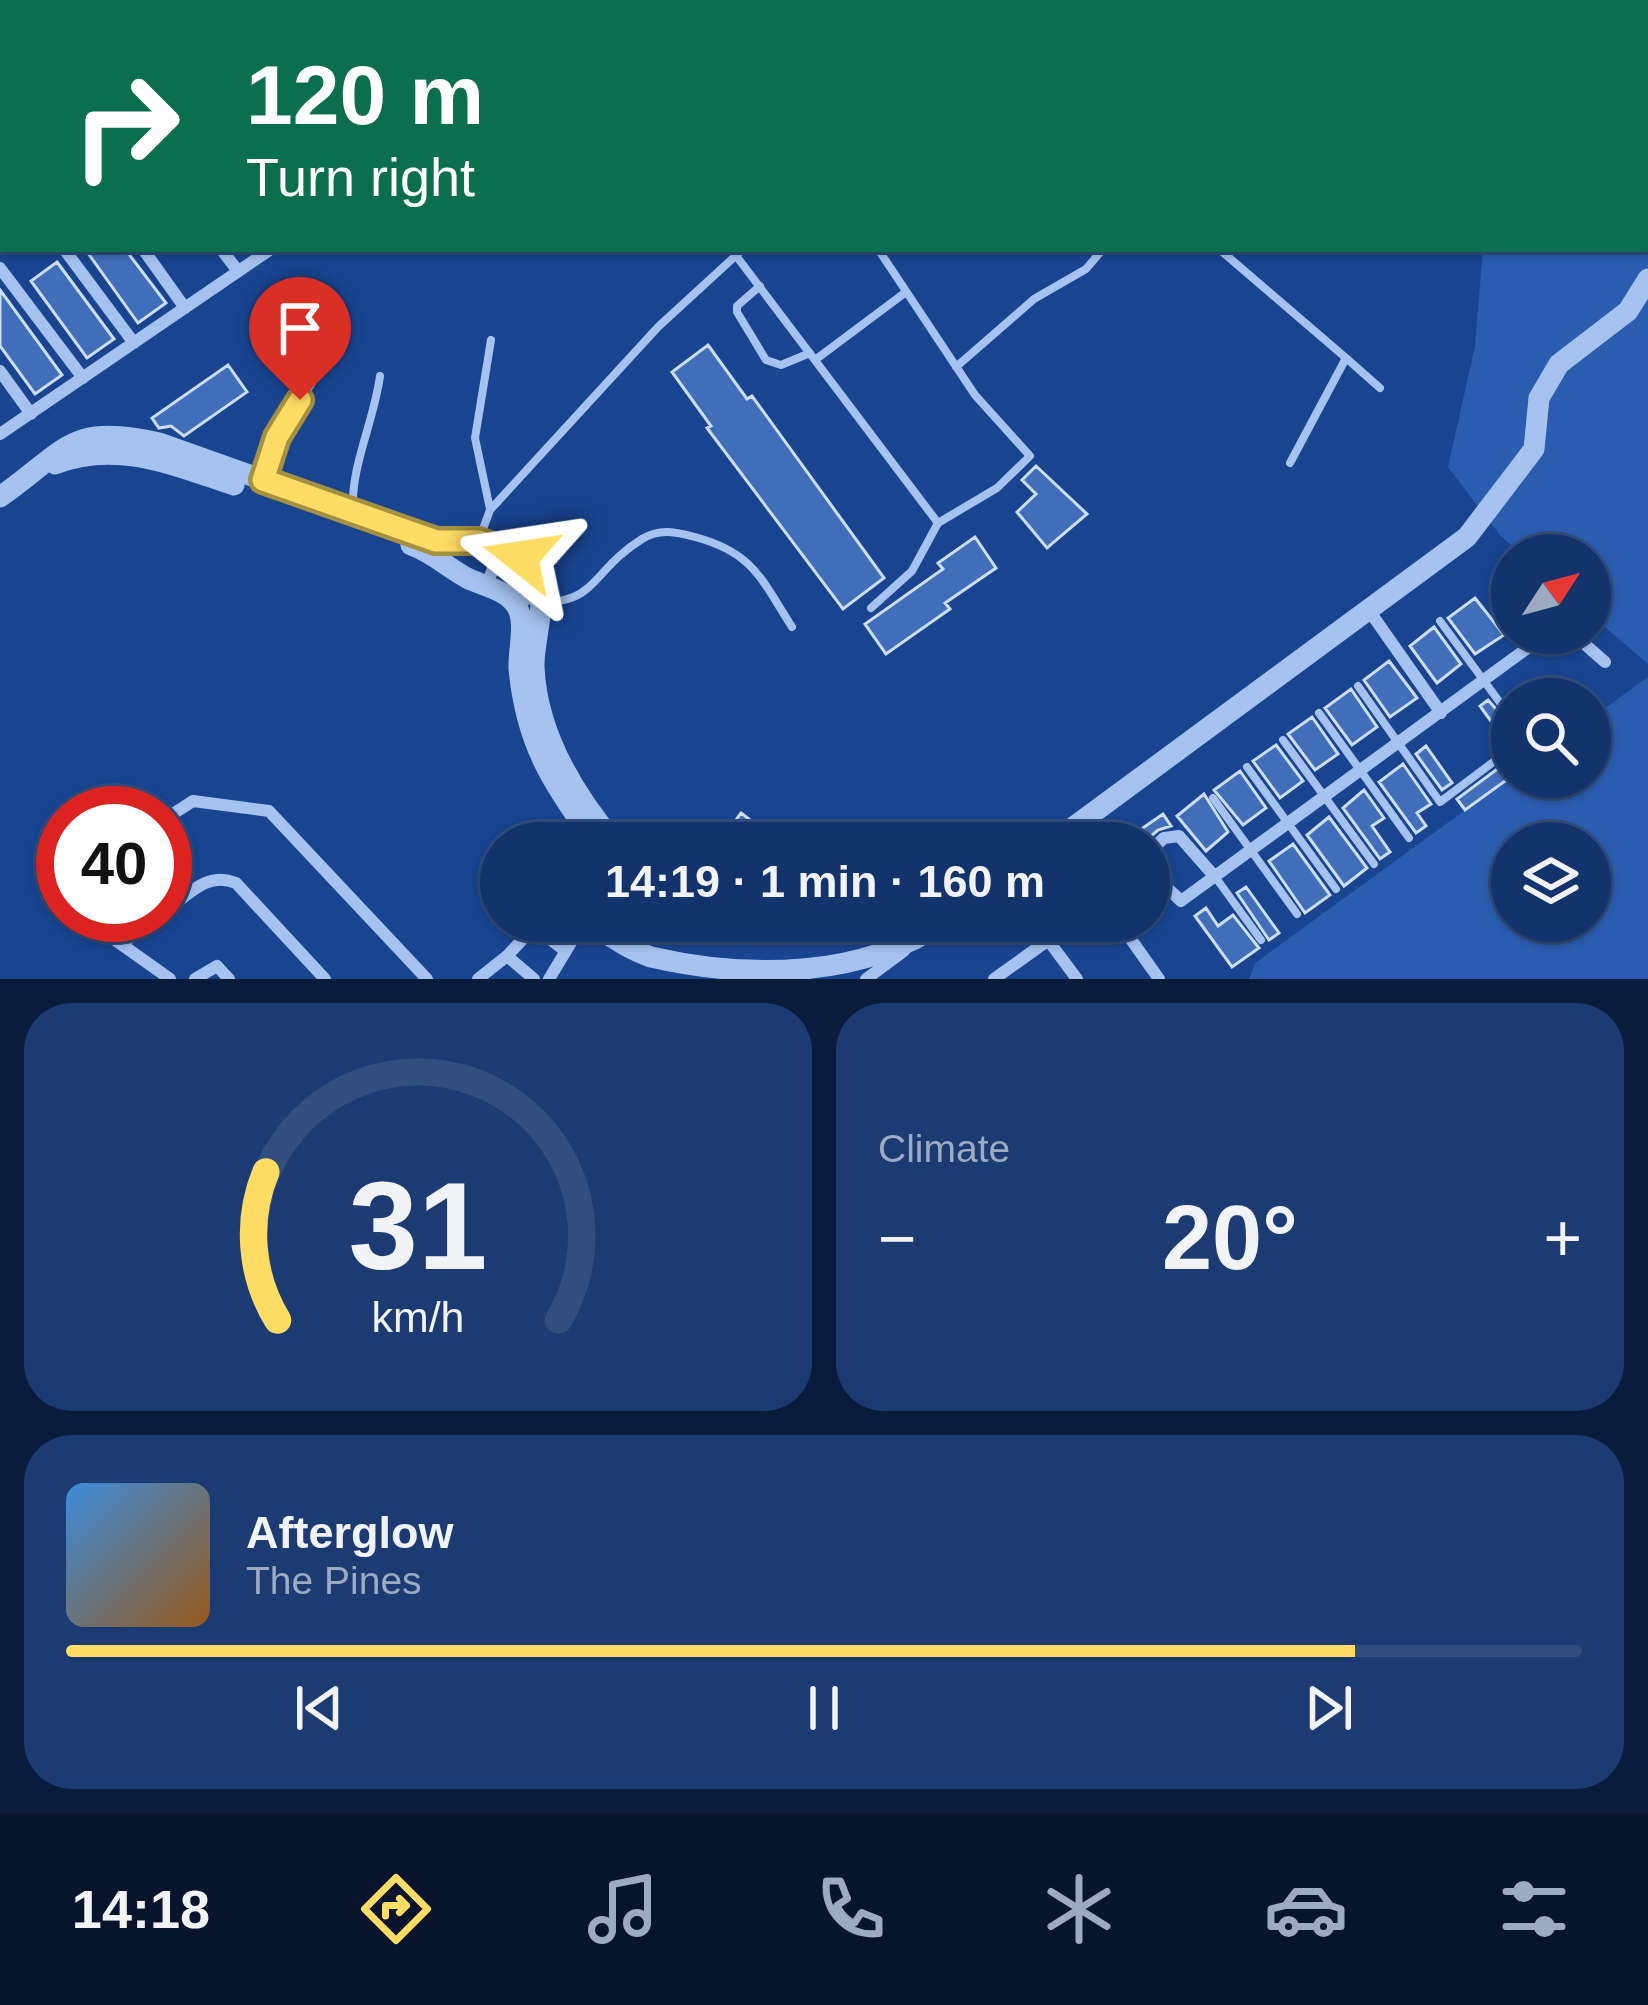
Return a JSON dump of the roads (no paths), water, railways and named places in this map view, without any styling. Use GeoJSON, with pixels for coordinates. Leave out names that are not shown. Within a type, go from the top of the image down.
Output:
{"type":"FeatureCollection","features":[{"type":"Feature","properties":{"kind":"street"},"geometry":{"type":"LineString","coordinates":[[66,252],[134,343]]}},
{"type":"Feature","properties":{"kind":"street"},"geometry":{"type":"LineString","coordinates":[[145,252],[185,308]]}},
{"type":"Feature","properties":{"kind":"street"},"geometry":{"type":"LineString","coordinates":[[223,252],[238,272]]}},
{"type":"Feature","properties":{"kind":"street"},"geometry":{"type":"LineString","coordinates":[[0,434],[267,252]]}},
{"type":"Feature","properties":{"kind":"street"},"geometry":{"type":"LineString","coordinates":[[0,268],[83,378]]}},
{"type":"Feature","properties":{"kind":"street"},"geometry":{"type":"LineString","coordinates":[[1084,822],[1467,537],[1534,449],[1539,398],[1559,364],[1628,311],[1648,279]]}},
{"type":"Feature","properties":{"kind":"street"},"geometry":{"type":"LineString","coordinates":[[0,371],[31,414]]}},
{"type":"Feature","properties":{"kind":"street"},"geometry":{"type":"LineString","coordinates":[[0,497],[38,471],[78,455],[129,454],[353,512],[436,541],[479,543],[531,564],[540,580],[534,667],[544,721],[565,775],[600,822]]}},
{"type":"Feature","properties":{"kind":"street"},"geometry":{"type":"LineString","coordinates":[[262,487],[432,552],[511,598],[521,616],[519,666],[532,738],[550,781],[580,822]]}},
{"type":"Feature","properties":{"kind":"street"},"geometry":{"type":"LineString","coordinates":[[452,567],[479,543]]}},
{"type":"Feature","properties":{"kind":"street"},"geometry":{"type":"LineString","coordinates":[[479,543],[487,586]]}},
{"type":"Feature","properties":{"kind":"street"},"geometry":{"type":"LineString","coordinates":[[1368,609],[1441,713]]}},
{"type":"Feature","properties":{"kind":"street"},"geometry":{"type":"LineString","coordinates":[[1170,891],[1181,902],[1519,654]]}},
{"type":"Feature","properties":{"kind":"street"},"geometry":{"type":"LineString","coordinates":[[1596,654],[1605,662]]}},
{"type":"Feature","properties":{"kind":"street"},"geometry":{"type":"LineString","coordinates":[[192,802],[269,811],[427,979]]}},
{"type":"Feature","properties":{"kind":"street"},"geometry":{"type":"LineString","coordinates":[[1170,837],[1179,836],[1215,877]]}},
{"type":"Feature","properties":{"kind":"street"},"geometry":{"type":"LineString","coordinates":[[192,892],[211,878],[236,883],[325,979]]}},
{"type":"Feature","properties":{"kind":"street"},"geometry":{"type":"LineString","coordinates":[[118,942],[170,979]]}},
{"type":"Feature","properties":{"kind":"street"},"geometry":{"type":"LineString","coordinates":[[478,979],[521,942]]}},
{"type":"Feature","properties":{"kind":"street"},"geometry":{"type":"LineString","coordinates":[[556,942],[564,950]]}},
{"type":"Feature","properties":{"kind":"street"},"geometry":{"type":"LineString","coordinates":[[549,979],[570,942]]}},
{"type":"Feature","properties":{"kind":"street"},"geometry":{"type":"LineString","coordinates":[[624,942],[651,957],[703,971],[758,977],[842,968],[915,943]]}},
{"type":"Feature","properties":{"kind":"street"},"geometry":{"type":"LineString","coordinates":[[996,978],[1045,942]]}},
{"type":"Feature","properties":{"kind":"street"},"geometry":{"type":"LineString","coordinates":[[1049,942],[1077,979]]}},
{"type":"Feature","properties":{"kind":"street"},"geometry":{"type":"LineString","coordinates":[[1133,942],[1160,979]]}},
{"type":"Feature","properties":{"kind":"street"},"geometry":{"type":"LineString","coordinates":[[866,979],[915,943]]}},
{"type":"Feature","properties":{"kind":"street"},"geometry":{"type":"LineString","coordinates":[[508,956],[534,979]]}},
{"type":"Feature","properties":{"kind":"street"},"geometry":{"type":"LineString","coordinates":[[195,979],[217,966],[229,979]]}},
{"type":"Feature","properties":{"kind":"lane"},"geometry":{"type":"LineString","coordinates":[[479,543],[490,510],[658,327],[736,252]]}},
{"type":"Feature","properties":{"kind":"lane"},"geometry":{"type":"LineString","coordinates":[[738,252],[938,523]]}},
{"type":"Feature","properties":{"kind":"lane"},"geometry":{"type":"LineString","coordinates":[[871,608],[912,571],[938,523],[997,488],[1030,456],[975,395],[880,252]]}},
{"type":"Feature","properties":{"kind":"lane"},"geometry":{"type":"LineString","coordinates":[[956,367],[1034,299],[1086,269],[1100,252]]}},
{"type":"Feature","properties":{"kind":"lane"},"geometry":{"type":"LineString","coordinates":[[1222,252],[1380,388]]}},
{"type":"Feature","properties":{"kind":"lane"},"geometry":{"type":"LineString","coordinates":[[760,286],[737,311],[766,360],[781,365],[812,356],[906,292]]}},
{"type":"Feature","properties":{"kind":"lane"},"geometry":{"type":"LineString","coordinates":[[490,510],[476,438],[491,340]]}},
{"type":"Feature","properties":{"kind":"lane"},"geometry":{"type":"LineString","coordinates":[[1290,463],[1346,358]]}},
{"type":"Feature","properties":{"kind":"lane"},"geometry":{"type":"LineString","coordinates":[[262,487],[277,437],[324,364]]}},
{"type":"Feature","properties":{"kind":"lane"},"geometry":{"type":"LineString","coordinates":[[353,512],[352,484],[374,415],[380,376]]}},
{"type":"Feature","properties":{"kind":"lane"},"geometry":{"type":"LineString","coordinates":[[511,598],[561,604],[579,596],[643,538],[668,530],[729,546],[753,567],[793,627]]}},
{"type":"Feature","properties":{"kind":"lane"},"geometry":{"type":"LineString","coordinates":[[1440,621],[1491,690]]}},
{"type":"Feature","properties":{"kind":"lane"},"geometry":{"type":"LineString","coordinates":[[1358,686],[1440,802],[1491,764]]}},
{"type":"Feature","properties":{"kind":"lane"},"geometry":{"type":"LineString","coordinates":[[1319,712],[1409,838]]}},
{"type":"Feature","properties":{"kind":"lane"},"geometry":{"type":"LineString","coordinates":[[1283,740],[1374,864]]}},
{"type":"Feature","properties":{"kind":"lane"},"geometry":{"type":"LineString","coordinates":[[1247,767],[1336,889]]}},
{"type":"Feature","properties":{"kind":"lane"},"geometry":{"type":"LineString","coordinates":[[1213,799],[1297,914]]}},
{"type":"Feature","properties":{"kind":"lane"},"geometry":{"type":"LineString","coordinates":[[1215,877],[1261,940]]}}]}
